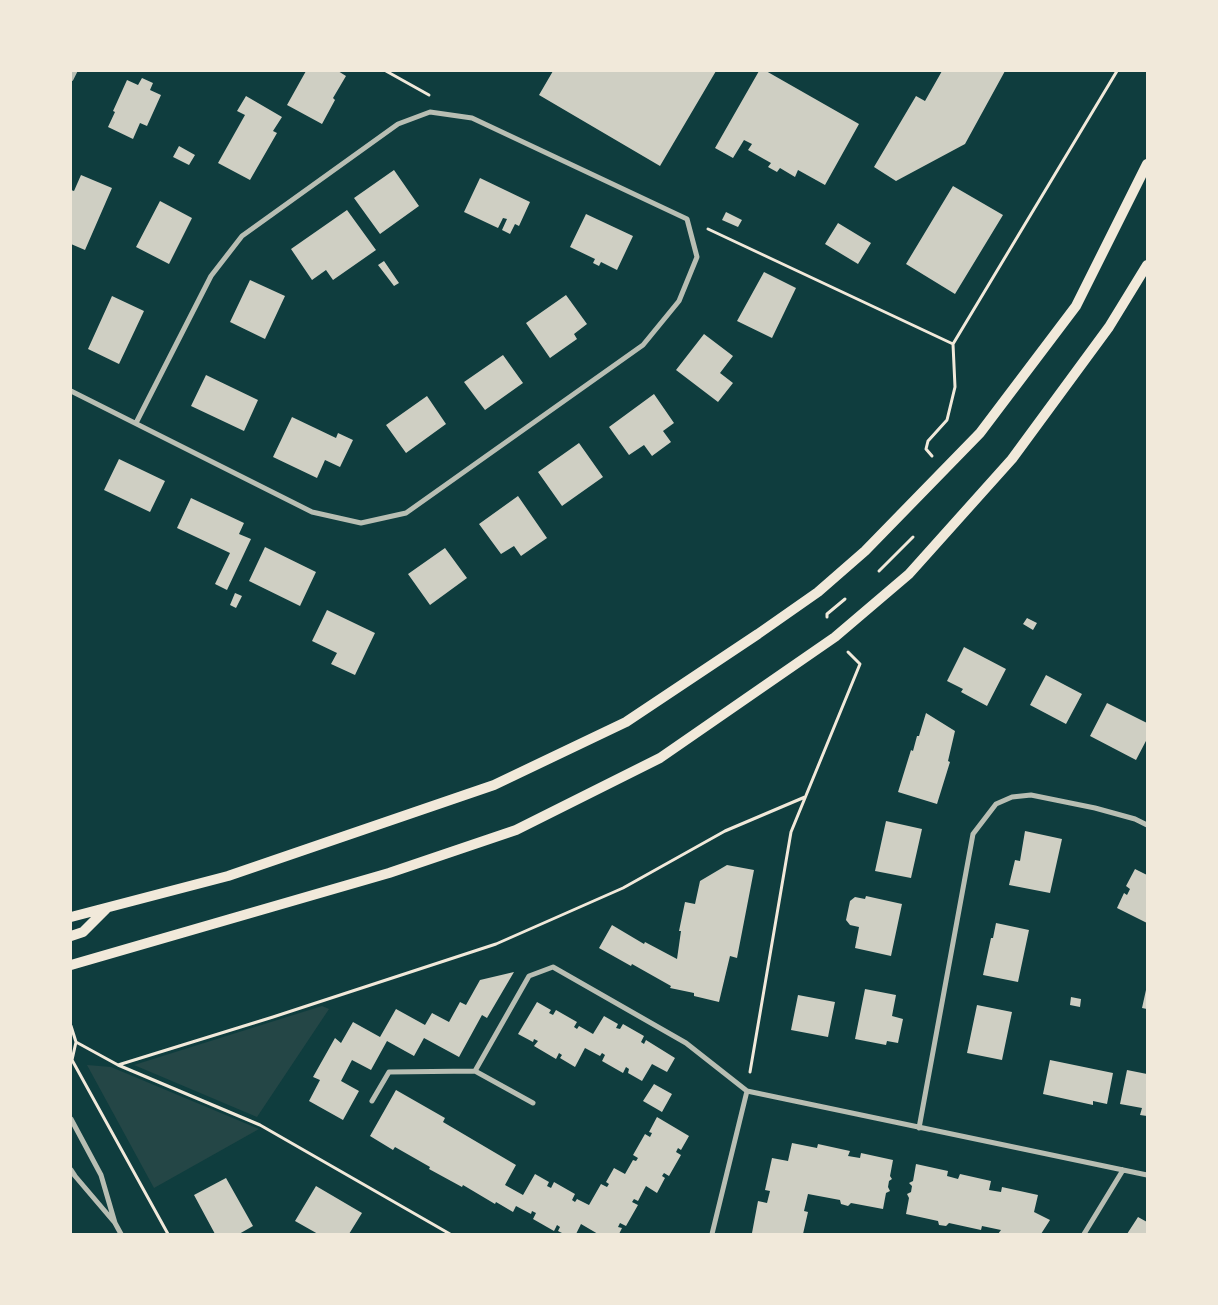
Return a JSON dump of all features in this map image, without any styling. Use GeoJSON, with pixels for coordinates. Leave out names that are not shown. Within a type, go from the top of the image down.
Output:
{"type":"FeatureCollection","features":[{"type":"Feature","properties":{"kind":"main road"},"geometry":{"type":"LineString","coordinates":[[71,917],[228,876],[494,785],[626,722],[758,634],[818,592],[865,551],[980,433],[1076,306],[1147,164]]}},
{"type":"Feature","properties":{"kind":"main road"},"geometry":{"type":"LineString","coordinates":[[71,965],[389,873],[516,830],[660,758],[835,637],[909,574],[1012,459],[1109,328],[1147,265]]}},
{"type":"Feature","properties":{"kind":"main road"},"geometry":{"type":"LineString","coordinates":[[71,936],[83,932],[107,908]]}},
{"type":"Feature","properties":{"kind":"street"},"geometry":{"type":"LineString","coordinates":[[71,79],[75,71]]}},
{"type":"Feature","properties":{"kind":"street"},"geometry":{"type":"LineString","coordinates":[[71,391],[312,512],[360,523],[406,514],[643,345],[679,301],[697,257],[687,220],[472,118],[430,112],[398,124],[242,236],[211,276],[136,423]]}},
{"type":"Feature","properties":{"kind":"street"},"geometry":{"type":"LineString","coordinates":[[919,1128],[973,834],[996,804],[1012,797],[1031,795],[1096,808],[1135,819],[1147,825]]}},
{"type":"Feature","properties":{"kind":"street"},"geometry":{"type":"LineString","coordinates":[[474,1071],[529,976],[553,968],[686,1043],[747,1091],[1147,1175]]}},
{"type":"Feature","properties":{"kind":"street"},"geometry":{"type":"LineString","coordinates":[[372,1100],[389,1072],[474,1071],[533,1103]]}},
{"type":"Feature","properties":{"kind":"street"},"geometry":{"type":"LineString","coordinates":[[712,1234],[747,1091]]}},
{"type":"Feature","properties":{"kind":"street"},"geometry":{"type":"LineString","coordinates":[[71,1119],[101,1175],[115,1222],[121,1234]]}},
{"type":"Feature","properties":{"kind":"street"},"geometry":{"type":"LineString","coordinates":[[71,1170],[115,1222]]}},
{"type":"Feature","properties":{"kind":"street"},"geometry":{"type":"LineString","coordinates":[[1084,1234],[1123,1170]]}},
{"type":"Feature","properties":{"kind":"path"},"geometry":{"type":"LineString","coordinates":[[932,456],[926,449],[928,441],[947,420],[954,387],[953,344],[1117,71]]}},
{"type":"Feature","properties":{"kind":"path"},"geometry":{"type":"LineString","coordinates":[[687,220],[953,344]]}},
{"type":"Feature","properties":{"kind":"path"},"geometry":{"type":"LineString","coordinates":[[872,578],[920,530]]}},
{"type":"Feature","properties":{"kind":"path"},"geometry":{"type":"LineString","coordinates":[[825,624],[828,614],[850,596]]}},
{"type":"Feature","properties":{"kind":"path"},"geometry":{"type":"LineString","coordinates":[[747,1091],[792,832],[860,664],[846,650]]}},
{"type":"Feature","properties":{"kind":"path"},"geometry":{"type":"LineString","coordinates":[[118,1065],[496,944],[623,888],[725,831],[806,796]]}},
{"type":"Feature","properties":{"kind":"path"},"geometry":{"type":"LineString","coordinates":[[71,1026],[76,1042],[72,1060],[168,1234]]}},
{"type":"Feature","properties":{"kind":"path"},"geometry":{"type":"LineString","coordinates":[[76,1042],[118,1065],[260,1125],[450,1234]]}},
{"type":"Feature","properties":{"kind":"shaded area"},"geometry":{"type":"Polygon","coordinates":[[[322,1006],[329,1009],[257,1117],[134,1065],[322,1006]]]}},
{"type":"Feature","properties":{"kind":"shaded area"},"geometry":{"type":"Polygon","coordinates":[[[87,1065],[111,1067],[259,1129],[154,1188],[87,1065]]]}},
{"type":"Feature","properties":{"kind":"building"},"geometry":{"type":"Polygon","coordinates":[[[306,71],[338,71],[346,76],[333,98],[335,100],[322,124],[287,105],[306,71]]]}},
{"type":"Feature","properties":{"kind":"building"},"geometry":{"type":"Polygon","coordinates":[[[553,71],[716,71],[660,166],[539,95],[553,71]]]}},
{"type":"Feature","properties":{"kind":"building"},"geometry":{"type":"Polygon","coordinates":[[[759,71],[766,71],[859,124],[825,185],[798,170],[795,177],[780,168],[777,172],[768,167],[771,163],[748,150],[752,144],[744,140],[733,158],[715,148],[759,71]]]}},
{"type":"Feature","properties":{"kind":"building"},"geometry":{"type":"Polygon","coordinates":[[[942,71],[1005,71],[965,144],[896,181],[874,167],[916,96],[925,101],[942,71]]]}},
{"type":"Feature","properties":{"kind":"building"},"geometry":{"type":"Polygon","coordinates":[[[142,78],[153,83],[150,90],[161,95],[147,126],[140,123],[133,139],[108,127],[127,80],[138,85],[142,78]]]}},
{"type":"Feature","properties":{"kind":"building"},"geometry":{"type":"Polygon","coordinates":[[[246,96],[282,117],[273,131],[277,133],[250,180],[218,163],[245,115],[237,111],[246,96]]]}},
{"type":"Feature","properties":{"kind":"building"},"geometry":{"type":"Polygon","coordinates":[[[179,146],[195,155],[189,165],[173,157],[179,146]]]}},
{"type":"Feature","properties":{"kind":"building"},"geometry":{"type":"Polygon","coordinates":[[[394,170],[419,206],[380,234],[354,198],[394,170]]]}},
{"type":"Feature","properties":{"kind":"building"},"geometry":{"type":"Polygon","coordinates":[[[81,175],[112,188],[85,250],[71,244],[71,190],[74,191],[81,175]]]}},
{"type":"Feature","properties":{"kind":"building"},"geometry":{"type":"Polygon","coordinates":[[[480,178],[530,202],[519,226],[515,224],[510,234],[502,230],[507,219],[503,218],[498,228],[464,212],[480,178]]]}},
{"type":"Feature","properties":{"kind":"building"},"geometry":{"type":"Polygon","coordinates":[[[953,186],[1003,215],[955,294],[906,264],[953,186]]]}},
{"type":"Feature","properties":{"kind":"building"},"geometry":{"type":"Polygon","coordinates":[[[160,201],[192,218],[169,264],[136,247],[160,201]]]}},
{"type":"Feature","properties":{"kind":"building"},"geometry":{"type":"Polygon","coordinates":[[[347,210],[376,250],[333,280],[326,270],[312,280],[291,249],[347,210]]]}},
{"type":"Feature","properties":{"kind":"building"},"geometry":{"type":"Polygon","coordinates":[[[726,212],[742,220],[738,227],[722,220],[726,212]]]}},
{"type":"Feature","properties":{"kind":"building"},"geometry":{"type":"Polygon","coordinates":[[[586,214],[633,236],[617,270],[601,262],[599,266],[593,263],[595,259],[570,247],[586,214]]]}},
{"type":"Feature","properties":{"kind":"building"},"geometry":{"type":"Polygon","coordinates":[[[838,223],[871,243],[858,264],[825,244],[838,223]]]}},
{"type":"Feature","properties":{"kind":"building"},"geometry":{"type":"Polygon","coordinates":[[[384,261],[399,283],[394,286],[378,265],[384,261]]]}},
{"type":"Feature","properties":{"kind":"building"},"geometry":{"type":"Polygon","coordinates":[[[764,272],[796,288],[772,338],[737,321],[764,272]]]}},
{"type":"Feature","properties":{"kind":"building"},"geometry":{"type":"Polygon","coordinates":[[[250,280],[285,296],[265,339],[230,322],[250,280]]]}},
{"type":"Feature","properties":{"kind":"building"},"geometry":{"type":"Polygon","coordinates":[[[566,295],[587,324],[574,334],[577,339],[550,358],[526,323],[566,295]]]}},
{"type":"Feature","properties":{"kind":"building"},"geometry":{"type":"Polygon","coordinates":[[[112,296],[144,311],[119,364],[88,349],[112,296]]]}},
{"type":"Feature","properties":{"kind":"building"},"geometry":{"type":"Polygon","coordinates":[[[704,334],[733,356],[720,373],[733,383],[718,402],[676,370],[704,334]]]}},
{"type":"Feature","properties":{"kind":"building"},"geometry":{"type":"Polygon","coordinates":[[[503,355],[523,383],[485,410],[464,382],[503,355]]]}},
{"type":"Feature","properties":{"kind":"building"},"geometry":{"type":"Polygon","coordinates":[[[206,375],[258,400],[244,431],[191,406],[206,375]]]}},
{"type":"Feature","properties":{"kind":"building"},"geometry":{"type":"Polygon","coordinates":[[[654,394],[674,423],[663,431],[671,442],[652,456],[644,445],[629,455],[609,427],[654,394]]]}},
{"type":"Feature","properties":{"kind":"building"},"geometry":{"type":"Polygon","coordinates":[[[427,396],[446,424],[406,453],[386,425],[427,396]]]}},
{"type":"Feature","properties":{"kind":"building"},"geometry":{"type":"Polygon","coordinates":[[[292,417],[336,438],[338,433],[353,440],[340,467],[325,460],[317,478],[273,457],[292,417]]]}},
{"type":"Feature","properties":{"kind":"building"},"geometry":{"type":"Polygon","coordinates":[[[579,443],[603,477],[562,506],[538,472],[579,443]]]}},
{"type":"Feature","properties":{"kind":"building"},"geometry":{"type":"Polygon","coordinates":[[[119,459],[165,481],[150,512],[104,490],[119,459]]]}},
{"type":"Feature","properties":{"kind":"building"},"geometry":{"type":"Polygon","coordinates":[[[518,496],[547,538],[521,556],[514,546],[501,554],[479,524],[518,496]]]}},
{"type":"Feature","properties":{"kind":"building"},"geometry":{"type":"Polygon","coordinates":[[[191,498],[244,523],[239,534],[251,539],[227,590],[215,584],[230,553],[177,528],[191,498]]]}},
{"type":"Feature","properties":{"kind":"building"},"geometry":{"type":"Polygon","coordinates":[[[265,547],[316,572],[300,606],[249,581],[265,547]]]}},
{"type":"Feature","properties":{"kind":"building"},"geometry":{"type":"Polygon","coordinates":[[[445,548],[467,578],[430,605],[408,574],[445,548]]]}},
{"type":"Feature","properties":{"kind":"building"},"geometry":{"type":"Polygon","coordinates":[[[235,593],[242,596],[236,608],[230,605],[235,593]]]}},
{"type":"Feature","properties":{"kind":"building"},"geometry":{"type":"Polygon","coordinates":[[[327,610],[375,633],[355,675],[331,664],[337,653],[312,641],[327,610]]]}},
{"type":"Feature","properties":{"kind":"building"},"geometry":{"type":"Polygon","coordinates":[[[1027,618],[1037,623],[1033,630],[1023,624],[1027,618]]]}},
{"type":"Feature","properties":{"kind":"building"},"geometry":{"type":"Polygon","coordinates":[[[964,647],[1006,669],[987,706],[961,692],[963,689],[947,681],[964,647]]]}},
{"type":"Feature","properties":{"kind":"building"},"geometry":{"type":"Polygon","coordinates":[[[1046,675],[1082,694],[1066,724],[1030,705],[1046,675]]]}},
{"type":"Feature","properties":{"kind":"building"},"geometry":{"type":"Polygon","coordinates":[[[1107,703],[1147,723],[1147,739],[1136,760],[1090,736],[1107,703]]]}},
{"type":"Feature","properties":{"kind":"building"},"geometry":{"type":"Polygon","coordinates":[[[926,713],[955,731],[948,761],[950,762],[937,804],[898,792],[911,750],[913,751],[926,713]]]}},
{"type":"Feature","properties":{"kind":"building"},"geometry":{"type":"Polygon","coordinates":[[[886,821],[922,829],[911,878],[875,871],[886,821]]]}},
{"type":"Feature","properties":{"kind":"building"},"geometry":{"type":"Polygon","coordinates":[[[1025,831],[1062,839],[1050,893],[1009,885],[1015,860],[1020,861],[1025,831]]]}},
{"type":"Feature","properties":{"kind":"building"},"geometry":{"type":"Polygon","coordinates":[[[727,865],[754,870],[737,958],[730,956],[719,1002],[694,996],[694,993],[670,988],[671,986],[632,964],[631,966],[599,948],[612,925],[644,944],[645,942],[677,959],[681,931],[679,931],[685,902],[695,904],[700,881],[727,865]]]}},
{"type":"Feature","properties":{"kind":"building"},"geometry":{"type":"Polygon","coordinates":[[[1135,869],[1147,875],[1147,923],[1117,908],[1124,893],[1127,895],[1130,889],[1126,886],[1135,869]]]}},
{"type":"Feature","properties":{"kind":"building"},"geometry":{"type":"Polygon","coordinates":[[[866,896],[902,904],[891,956],[855,948],[859,927],[850,925],[846,920],[850,901],[855,897],[865,899],[866,896]]]}},
{"type":"Feature","properties":{"kind":"building"},"geometry":{"type":"Polygon","coordinates":[[[996,923],[1029,930],[1018,982],[983,975],[996,923]]]}},
{"type":"Feature","properties":{"kind":"building"},"geometry":{"type":"Polygon","coordinates":[[[514,972],[487,1018],[482,1015],[459,1057],[424,1038],[414,1056],[387,1041],[371,1070],[352,1060],[341,1081],[359,1091],[343,1120],[309,1101],[320,1080],[313,1077],[335,1038],[341,1043],[353,1022],[380,1037],[396,1009],[425,1025],[432,1013],[449,1022],[460,1002],[466,1005],[480,980],[514,972]]]}},
{"type":"Feature","properties":{"kind":"building"},"geometry":{"type":"Polygon","coordinates":[[[865,989],[896,995],[892,1016],[903,1019],[898,1043],[887,1041],[886,1045],[855,1039],[865,989]]]}},
{"type":"Feature","properties":{"kind":"building"},"geometry":{"type":"Polygon","coordinates":[[[1147,990],[1147,1009],[1142,1008],[1147,990]]]}},
{"type":"Feature","properties":{"kind":"building"},"geometry":{"type":"Polygon","coordinates":[[[798,995],[835,1002],[828,1037],[791,1030],[798,995]]]}},
{"type":"Feature","properties":{"kind":"building"},"geometry":{"type":"Polygon","coordinates":[[[1071,997],[1081,999],[1080,1007],[1070,1005],[1071,997]]]}},
{"type":"Feature","properties":{"kind":"building"},"geometry":{"type":"Polygon","coordinates":[[[537,1002],[551,1010],[549,1013],[553,1015],[556,1010],[577,1022],[574,1027],[577,1029],[579,1026],[593,1034],[604,1016],[618,1024],[616,1028],[620,1029],[623,1024],[644,1036],[641,1042],[644,1044],[646,1040],[675,1058],[667,1072],[652,1064],[642,1081],[628,1073],[629,1069],[626,1067],[623,1073],[602,1061],[605,1055],[602,1053],[600,1056],[585,1048],[575,1067],[560,1058],[562,1055],[559,1053],[556,1059],[534,1046],[538,1041],[534,1039],[533,1042],[518,1034],[537,1002]]]}},
{"type":"Feature","properties":{"kind":"building"},"geometry":{"type":"Polygon","coordinates":[[[977,1005],[1012,1012],[1002,1060],[967,1053],[977,1005]]]}},
{"type":"Feature","properties":{"kind":"building"},"geometry":{"type":"Polygon","coordinates":[[[1050,1060],[1113,1073],[1107,1104],[1093,1101],[1093,1105],[1043,1094],[1050,1060]]]}},
{"type":"Feature","properties":{"kind":"building"},"geometry":{"type":"Polygon","coordinates":[[[1127,1070],[1147,1074],[1147,1116],[1140,1115],[1142,1108],[1120,1104],[1127,1070]]]}},
{"type":"Feature","properties":{"kind":"building"},"geometry":{"type":"Polygon","coordinates":[[[654,1084],[672,1094],[662,1112],[643,1101],[654,1084]]]}},
{"type":"Feature","properties":{"kind":"building"},"geometry":{"type":"Polygon","coordinates":[[[396,1090],[445,1118],[443,1122],[516,1165],[505,1185],[523,1195],[535,1174],[549,1182],[547,1186],[551,1188],[554,1182],[575,1194],[572,1200],[575,1202],[577,1199],[589,1205],[601,1184],[607,1187],[609,1184],[606,1182],[614,1168],[625,1174],[633,1160],[636,1161],[638,1158],[633,1155],[645,1134],[650,1137],[652,1133],[649,1132],[657,1117],[689,1136],[681,1150],[678,1148],[676,1152],[681,1155],[669,1176],[664,1173],[662,1176],[665,1178],[657,1193],[646,1186],[638,1201],[634,1199],[632,1202],[638,1205],[626,1226],[620,1223],[618,1227],[622,1228],[619,1234],[598,1234],[581,1224],[576,1234],[564,1234],[558,1231],[560,1227],[557,1225],[554,1231],[533,1219],[536,1213],[532,1211],[531,1214],[516,1206],[513,1212],[496,1202],[495,1204],[463,1185],[462,1187],[429,1169],[430,1167],[395,1147],[393,1150],[370,1136],[396,1090]]]}},
{"type":"Feature","properties":{"kind":"building"},"geometry":{"type":"Polygon","coordinates":[[[792,1143],[817,1148],[818,1144],[850,1151],[848,1156],[860,1158],[861,1153],[893,1160],[890,1176],[892,1179],[889,1181],[888,1187],[890,1191],[886,1193],[883,1209],[851,1203],[848,1206],[841,1204],[840,1200],[808,1194],[804,1211],[808,1212],[803,1234],[752,1233],[758,1201],[767,1203],[770,1191],[765,1190],[772,1158],[788,1161],[792,1143]]]}},
{"type":"Feature","properties":{"kind":"building"},"geometry":{"type":"Polygon","coordinates":[[[916,1164],[948,1171],[947,1176],[958,1179],[960,1174],[991,1181],[989,1190],[1001,1192],[1002,1187],[1038,1195],[1034,1212],[1050,1220],[1041,1234],[998,1234],[1001,1230],[982,1226],[981,1230],[949,1223],[946,1226],[939,1225],[938,1221],[906,1214],[909,1198],[907,1194],[911,1192],[912,1186],[909,1183],[913,1181],[916,1164]]]}},
{"type":"Feature","properties":{"kind":"building"},"geometry":{"type":"Polygon","coordinates":[[[226,1178],[253,1226],[239,1234],[215,1234],[194,1195],[226,1178]]]}},
{"type":"Feature","properties":{"kind":"building"},"geometry":{"type":"Polygon","coordinates":[[[316,1186],[362,1213],[349,1234],[318,1234],[295,1221],[316,1186]]]}},
{"type":"Feature","properties":{"kind":"building"},"geometry":{"type":"Polygon","coordinates":[[[1138,1217],[1147,1222],[1147,1234],[1127,1234],[1138,1217]]]}}]}
